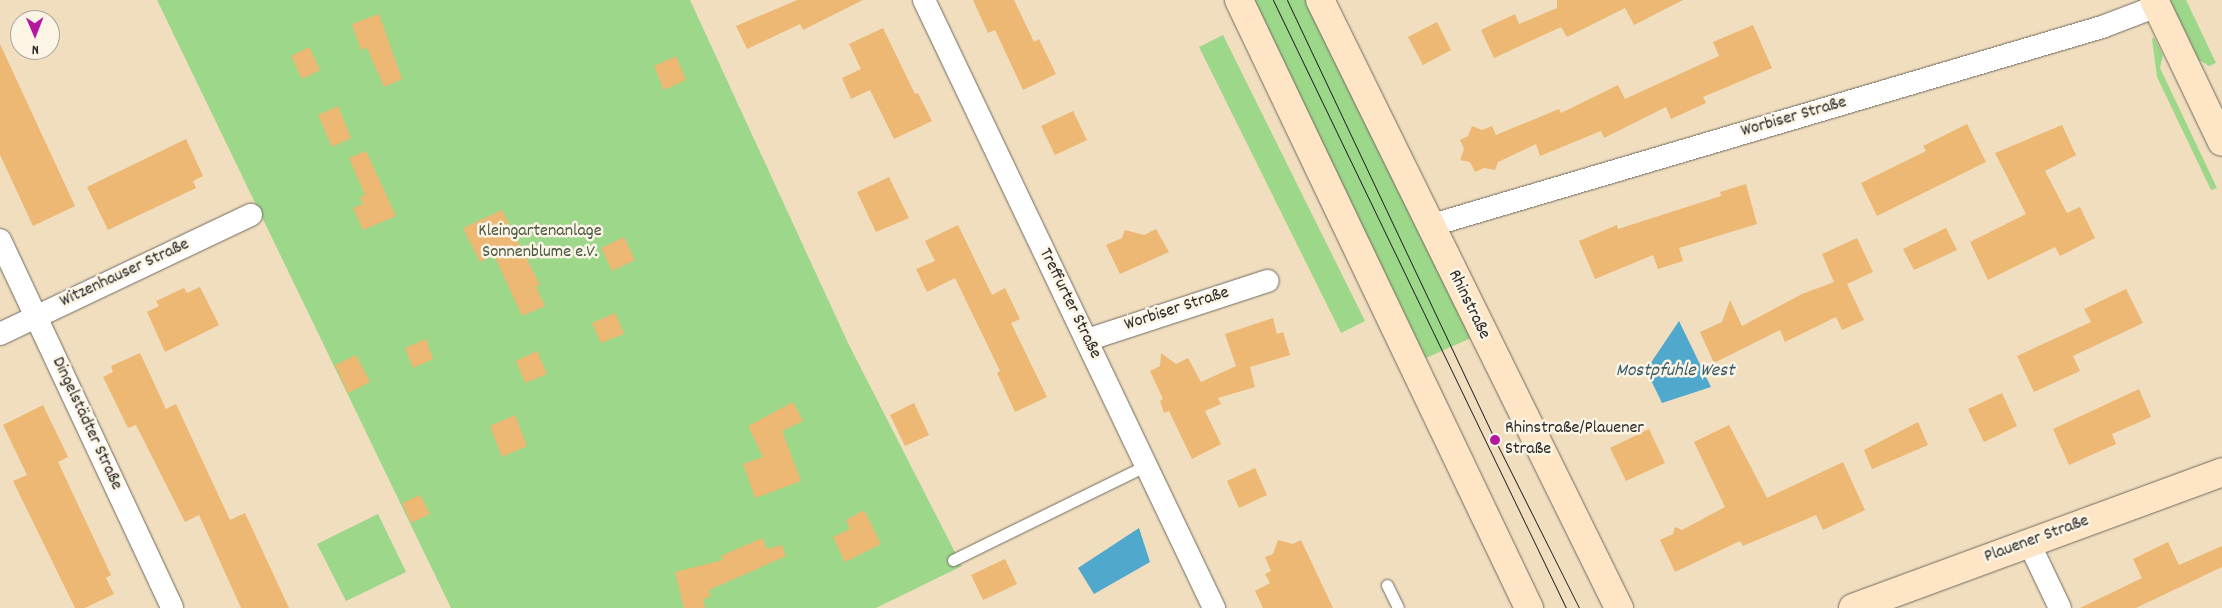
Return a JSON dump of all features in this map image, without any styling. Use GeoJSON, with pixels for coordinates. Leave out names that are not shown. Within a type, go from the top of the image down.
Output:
{"type":"FeatureCollection","features":[{"type":"Feature","properties":{"kind":"main road"},"geometry":{"type":"LineString","coordinates":[[1239,0],[1529,608]]}},
{"type":"Feature","properties":{"kind":"main road","name":"Rhinstraße"},"geometry":{"type":"LineString","coordinates":[[1320,0],[1429,226],[1618,608]]}},
{"type":"Feature","properties":{"kind":"main road"},"geometry":{"type":"LineString","coordinates":[[2155,3],[2222,142]]}},
{"type":"Feature","properties":{"kind":"main road","name":"Plauener Straße"},"geometry":{"type":"LineString","coordinates":[[1855,608],[2222,472]]}},
{"type":"Feature","properties":{"kind":"street","name":"Treffurter Straße"},"geometry":{"type":"LineString","coordinates":[[924,0],[1214,608]]}},
{"type":"Feature","properties":{"kind":"street","name":"Worbiser Straße"},"geometry":{"type":"LineString","coordinates":[[1429,226],[2102,27],[2155,3]]}},
{"type":"Feature","properties":{"kind":"street","name":"Witzenhauser Straße"},"geometry":{"type":"LineString","coordinates":[[0,334],[250,215]]}},
{"type":"Feature","properties":{"kind":"street","name":"Dingelstädter Straße"},"geometry":{"type":"LineString","coordinates":[[0,240],[172,608]]}},
{"type":"Feature","properties":{"kind":"street","name":"Worbiser Straße"},"geometry":{"type":"LineString","coordinates":[[1086,340],[1268,280]]}},
{"type":"Feature","properties":{"kind":"street"},"geometry":{"type":"LineString","coordinates":[[2029,543],[2060,608]]}},
{"type":"Feature","properties":{"kind":"lane"},"geometry":{"type":"LineString","coordinates":[[953,560],[1147,465]]}},
{"type":"Feature","properties":{"kind":"lane"},"geometry":{"type":"LineString","coordinates":[[1387,585],[1398,608]]}},
{"type":"Feature","properties":{"kind":"green space","name":"Kleingartenanlage Sonnenblume e.V."},"geometry":{"type":"Polygon","coordinates":[[[157,0],[690,0],[848,343],[962,566],[876,608],[451,608],[157,0]]]}},
{"type":"Feature","properties":{"kind":"green space"},"geometry":{"type":"Polygon","coordinates":[[[1253,0],[1307,0],[1471,338],[1426,358],[1253,0]]]}},
{"type":"Feature","properties":{"kind":"green space"},"geometry":{"type":"Polygon","coordinates":[[[2170,0],[2186,0],[2216,63],[2209,66],[2199,60],[2170,0]]]}},
{"type":"Feature","properties":{"kind":"green space"},"geometry":{"type":"Polygon","coordinates":[[[1223,35],[1365,321],[1341,333],[1199,47],[1223,35]]]}},
{"type":"Feature","properties":{"kind":"green space"},"geometry":{"type":"Polygon","coordinates":[[[2154,37],[2163,55],[2160,68],[2217,188],[2211,190],[2157,77],[2152,39],[2154,37]]]}},
{"type":"Feature","properties":{"kind":"green space"},"geometry":{"type":"Polygon","coordinates":[[[378,514],[406,572],[346,601],[317,544],[378,514]]]}},
{"type":"Feature","properties":{"kind":"water","name":"Mostpfuhle West"},"geometry":{"type":"Polygon","coordinates":[[[1679,321],[1711,387],[1662,403],[1646,370],[1679,321]]]}},
{"type":"Feature","properties":{"kind":"water"},"geometry":{"type":"Polygon","coordinates":[[[1139,528],[1150,562],[1094,594],[1078,568],[1139,528]]]}},
{"type":"Feature","properties":{"kind":"building"},"geometry":{"type":"Polygon","coordinates":[[[797,0],[863,0],[803,30],[800,24],[747,49],[736,26],[797,0]]]}},
{"type":"Feature","properties":{"kind":"building"},"geometry":{"type":"Polygon","coordinates":[[[973,0],[1014,0],[1034,42],[1039,39],[1056,74],[1023,90],[995,30],[988,33],[973,0]]]}},
{"type":"Feature","properties":{"kind":"building"},"geometry":{"type":"Polygon","coordinates":[[[1557,0],[1683,0],[1634,25],[1625,8],[1567,37],[1561,27],[1494,58],[1481,30],[1515,14],[1519,24],[1557,8],[1557,0]]]}},
{"type":"Feature","properties":{"kind":"building"},"geometry":{"type":"Polygon","coordinates":[[[379,14],[402,79],[384,87],[367,48],[361,50],[352,24],[379,14]]]}},
{"type":"Feature","properties":{"kind":"building"},"geometry":{"type":"Polygon","coordinates":[[[1437,22],[1451,50],[1423,65],[1408,37],[1437,22]]]}},
{"type":"Feature","properties":{"kind":"building"},"geometry":{"type":"Polygon","coordinates":[[[1753,25],[1772,68],[1703,97],[1706,103],[1671,119],[1666,107],[1604,138],[1601,131],[1540,156],[1536,144],[1498,162],[1495,170],[1484,168],[1475,172],[1470,162],[1460,160],[1464,149],[1460,140],[1468,136],[1472,126],[1482,130],[1492,126],[1496,135],[1559,109],[1561,113],[1618,85],[1625,99],[1719,56],[1713,42],[1753,25]]]}},
{"type":"Feature","properties":{"kind":"building"},"geometry":{"type":"Polygon","coordinates":[[[883,28],[915,94],[918,93],[932,121],[894,139],[870,90],[851,99],[842,78],[861,69],[849,44],[883,28]]]}},
{"type":"Feature","properties":{"kind":"building"},"geometry":{"type":"Polygon","coordinates":[[[0,44],[75,206],[33,226],[0,155],[0,44]]]}},
{"type":"Feature","properties":{"kind":"building"},"geometry":{"type":"Polygon","coordinates":[[[309,47],[320,70],[302,79],[291,56],[309,47]]]}},
{"type":"Feature","properties":{"kind":"building"},"geometry":{"type":"Polygon","coordinates":[[[676,56],[686,80],[664,90],[654,66],[676,56]]]}},
{"type":"Feature","properties":{"kind":"building"},"geometry":{"type":"Polygon","coordinates":[[[338,106],[351,138],[332,147],[318,115],[338,106]]]}},
{"type":"Feature","properties":{"kind":"building"},"geometry":{"type":"Polygon","coordinates":[[[1073,111],[1087,140],[1055,155],[1041,126],[1073,111]]]}},
{"type":"Feature","properties":{"kind":"building"},"geometry":{"type":"Polygon","coordinates":[[[1967,124],[1986,162],[1877,216],[1861,183],[1926,151],[1923,146],[1967,124]]]}},
{"type":"Feature","properties":{"kind":"building"},"geometry":{"type":"Polygon","coordinates":[[[2062,125],[2076,155],[2045,171],[2067,213],[2080,207],[2095,238],[2060,256],[2055,247],[1988,280],[1970,242],[2026,214],[1995,153],[2062,125]]]}},
{"type":"Feature","properties":{"kind":"building"},"geometry":{"type":"Polygon","coordinates":[[[186,139],[203,176],[193,181],[196,188],[108,230],[87,187],[186,139]]]}},
{"type":"Feature","properties":{"kind":"building"},"geometry":{"type":"Polygon","coordinates":[[[366,151],[396,216],[363,230],[353,208],[363,204],[360,197],[365,195],[349,158],[366,151]]]}},
{"type":"Feature","properties":{"kind":"building"},"geometry":{"type":"Polygon","coordinates":[[[889,177],[909,218],[876,232],[857,192],[889,177]]]}},
{"type":"Feature","properties":{"kind":"building"},"geometry":{"type":"Polygon","coordinates":[[[1746,184],[1757,224],[1679,248],[1683,261],[1658,269],[1653,255],[1595,279],[1579,241],[1617,225],[1618,229],[1721,196],[1720,192],[1746,184]]]}},
{"type":"Feature","properties":{"kind":"building"},"geometry":{"type":"Polygon","coordinates":[[[502,210],[540,285],[536,287],[545,306],[522,316],[494,255],[480,262],[463,228],[502,210]]]}},
{"type":"Feature","properties":{"kind":"building"},"geometry":{"type":"Polygon","coordinates":[[[958,225],[992,295],[1005,288],[1020,319],[1011,323],[1047,397],[1015,412],[997,373],[1000,371],[955,278],[927,292],[916,269],[935,261],[925,241],[958,225]]]}},
{"type":"Feature","properties":{"kind":"building"},"geometry":{"type":"Polygon","coordinates":[[[1946,228],[1957,250],[1914,270],[1903,249],[1946,228]]]}},
{"type":"Feature","properties":{"kind":"building"},"geometry":{"type":"Polygon","coordinates":[[[1156,229],[1169,252],[1120,274],[1106,245],[1122,238],[1125,230],[1144,235],[1156,229]]]}},
{"type":"Feature","properties":{"kind":"building"},"geometry":{"type":"Polygon","coordinates":[[[624,237],[635,260],[612,271],[601,248],[624,237]]]}},
{"type":"Feature","properties":{"kind":"building"},"geometry":{"type":"Polygon","coordinates":[[[1857,238],[1873,272],[1847,284],[1864,320],[1842,330],[1836,317],[1785,342],[1780,330],[1714,363],[1700,332],[1722,322],[1730,300],[1742,326],[1802,294],[1834,282],[1822,254],[1857,238]]]}},
{"type":"Feature","properties":{"kind":"building"},"geometry":{"type":"Polygon","coordinates":[[[200,287],[219,325],[165,352],[147,312],[159,306],[156,301],[184,288],[187,293],[200,287]]]}},
{"type":"Feature","properties":{"kind":"building"},"geometry":{"type":"Polygon","coordinates":[[[2126,289],[2143,323],[2073,356],[2080,371],[2034,392],[2017,356],[2091,322],[2084,309],[2126,289]]]}},
{"type":"Feature","properties":{"kind":"building"},"geometry":{"type":"Polygon","coordinates":[[[615,313],[624,334],[601,343],[592,323],[615,313]]]}},
{"type":"Feature","properties":{"kind":"building"},"geometry":{"type":"Polygon","coordinates":[[[1273,318],[1277,334],[1283,332],[1290,355],[1250,367],[1255,387],[1218,398],[1221,404],[1205,411],[1221,444],[1192,459],[1169,411],[1164,413],[1160,401],[1163,399],[1150,371],[1160,366],[1161,353],[1176,364],[1188,358],[1201,382],[1236,366],[1225,334],[1273,318]]]}},
{"type":"Feature","properties":{"kind":"building"},"geometry":{"type":"Polygon","coordinates":[[[426,339],[433,359],[413,368],[405,348],[426,339]]]}},
{"type":"Feature","properties":{"kind":"building"},"geometry":{"type":"Polygon","coordinates":[[[537,351],[547,374],[525,383],[516,361],[537,351]]]}},
{"type":"Feature","properties":{"kind":"building"},"geometry":{"type":"Polygon","coordinates":[[[140,353],[166,409],[176,404],[230,520],[245,513],[289,608],[241,608],[199,515],[185,522],[136,425],[128,428],[103,377],[113,372],[111,366],[140,353]]]}},
{"type":"Feature","properties":{"kind":"building"},"geometry":{"type":"Polygon","coordinates":[[[356,355],[370,382],[348,393],[335,365],[356,355]]]}},
{"type":"Feature","properties":{"kind":"building"},"geometry":{"type":"Polygon","coordinates":[[[2139,389],[2151,417],[2112,434],[2116,444],[2069,465],[2053,429],[2139,389]]]}},
{"type":"Feature","properties":{"kind":"building"},"geometry":{"type":"Polygon","coordinates":[[[2002,393],[2017,426],[1984,442],[1968,409],[2002,393]]]}},
{"type":"Feature","properties":{"kind":"building"},"geometry":{"type":"Polygon","coordinates":[[[793,402],[803,421],[782,431],[801,481],[755,498],[743,464],[763,457],[748,426],[793,402]]]}},
{"type":"Feature","properties":{"kind":"building"},"geometry":{"type":"Polygon","coordinates":[[[914,403],[929,435],[905,446],[890,415],[914,403]]]}},
{"type":"Feature","properties":{"kind":"building"},"geometry":{"type":"Polygon","coordinates":[[[43,405],[68,457],[58,462],[111,575],[106,578],[114,594],[85,608],[75,608],[13,481],[27,475],[3,425],[43,405]]]}},
{"type":"Feature","properties":{"kind":"building"},"geometry":{"type":"Polygon","coordinates":[[[515,415],[527,446],[502,457],[490,426],[515,415]]]}},
{"type":"Feature","properties":{"kind":"building"},"geometry":{"type":"Polygon","coordinates":[[[1918,422],[1928,445],[1872,469],[1864,450],[1918,422]]]}},
{"type":"Feature","properties":{"kind":"building"},"geometry":{"type":"Polygon","coordinates":[[[1729,425],[1767,498],[1843,462],[1865,510],[1823,530],[1816,515],[1743,546],[1740,541],[1675,572],[1660,540],[1673,534],[1675,527],[1682,530],[1725,507],[1694,442],[1729,425]]]}},
{"type":"Feature","properties":{"kind":"building"},"geometry":{"type":"Polygon","coordinates":[[[1649,429],[1665,463],[1626,481],[1610,448],[1649,429]]]}},
{"type":"Feature","properties":{"kind":"building"},"geometry":{"type":"Polygon","coordinates":[[[1255,468],[1267,495],[1239,508],[1227,481],[1255,468]]]}},
{"type":"Feature","properties":{"kind":"building"},"geometry":{"type":"Polygon","coordinates":[[[420,495],[430,514],[411,523],[402,503],[420,495]]]}},
{"type":"Feature","properties":{"kind":"building"},"geometry":{"type":"Polygon","coordinates":[[[864,510],[881,544],[845,562],[833,537],[850,529],[846,520],[864,510]]]}},
{"type":"Feature","properties":{"kind":"building"},"geometry":{"type":"Polygon","coordinates":[[[762,538],[767,549],[782,545],[786,556],[709,590],[710,597],[703,599],[705,608],[684,608],[675,572],[723,560],[721,556],[762,538]]]}},
{"type":"Feature","properties":{"kind":"building"},"geometry":{"type":"Polygon","coordinates":[[[1278,540],[1293,544],[1301,540],[1333,608],[1263,608],[1255,591],[1270,583],[1265,574],[1271,571],[1265,557],[1273,554],[1278,540]]]}},
{"type":"Feature","properties":{"kind":"building"},"geometry":{"type":"Polygon","coordinates":[[[2168,542],[2179,565],[2222,546],[2222,567],[2136,608],[2080,608],[2142,578],[2133,559],[2168,542]]]}},
{"type":"Feature","properties":{"kind":"building"},"geometry":{"type":"Polygon","coordinates":[[[1005,559],[1017,584],[983,600],[971,575],[1005,559]]]}},
{"type":"Feature","properties":{"kind":"tram line"},"geometry":{"type":"LineString","coordinates":[[1273,0],[1566,608]]}},
{"type":"Feature","properties":{"kind":"tram line"},"geometry":{"type":"LineString","coordinates":[[1287,0],[1495,440],[1579,608]]}},
{"type":"Feature","properties":{"kind":"place","name":"Rhinstraße/Plauener Straße"},"geometry":{"type":"Point","coordinates":[1495,440]}}]}
